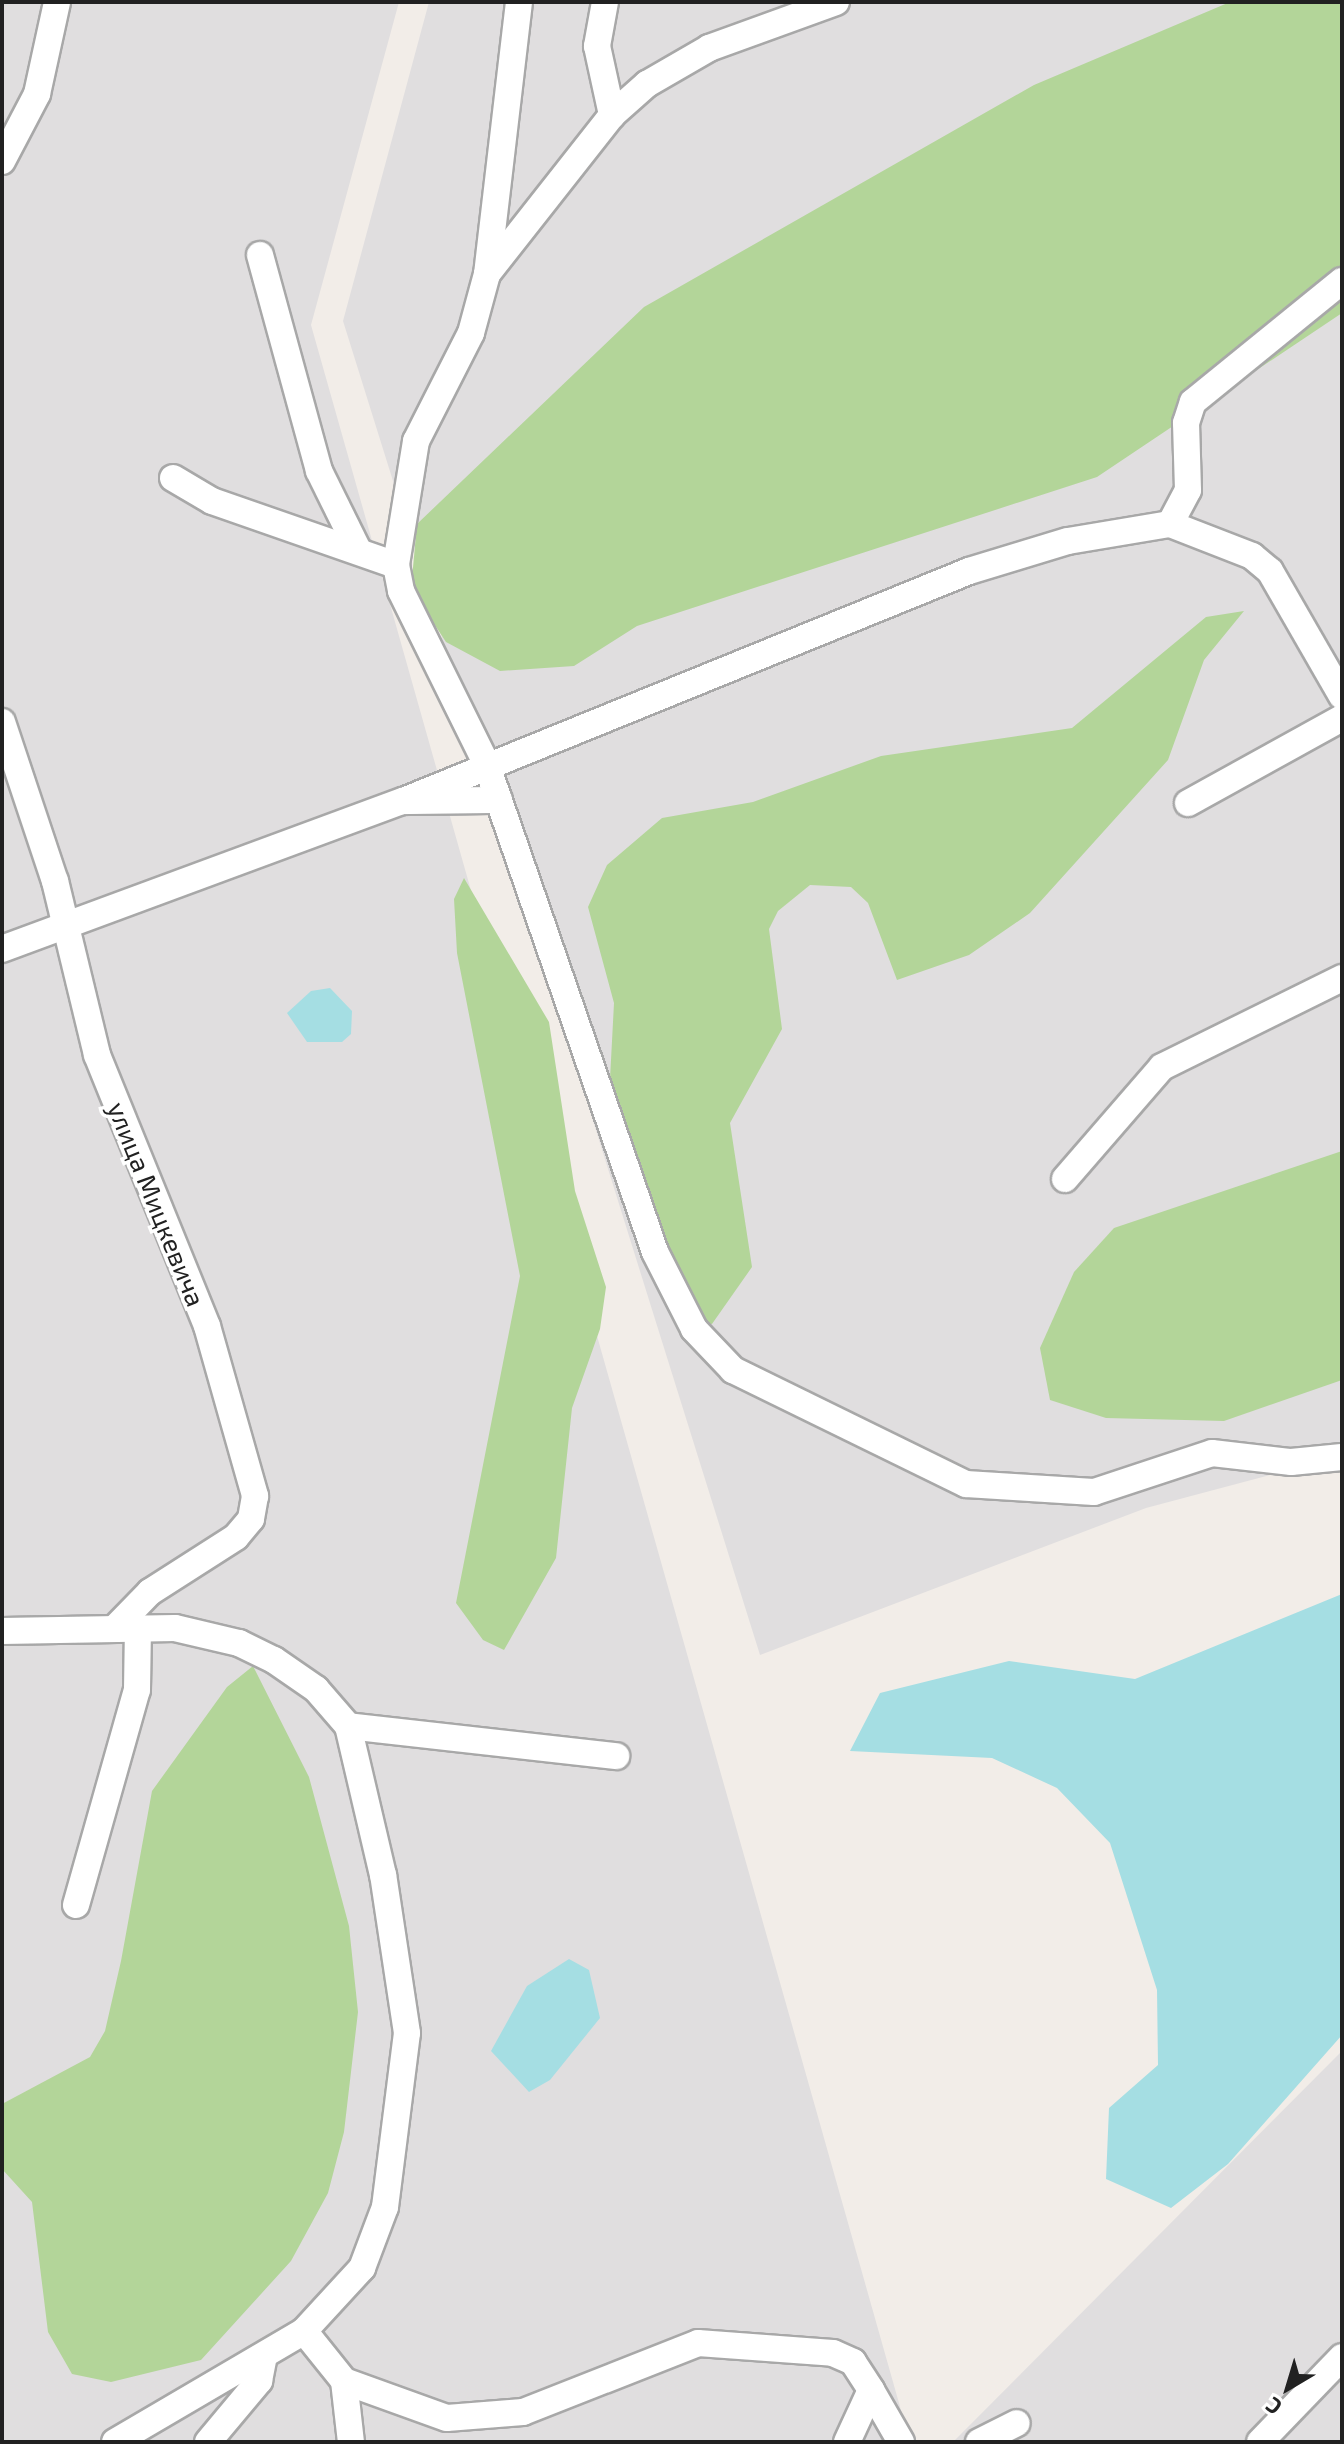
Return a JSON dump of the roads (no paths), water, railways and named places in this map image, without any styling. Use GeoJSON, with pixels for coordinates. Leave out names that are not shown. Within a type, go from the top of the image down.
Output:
{"type":"FeatureCollection","features":[{"type":"Feature","properties":{"kind":"street"},"geometry":{"type":"LineString","coordinates":[[2,161],[37,94],[57,2]]}},
{"type":"Feature","properties":{"kind":"street"},"geometry":{"type":"LineString","coordinates":[[519,2],[487,274],[471,333],[416,441],[396,565],[401,591],[486,763],[655,1252],[708,1350],[733,1370],[966,1484],[1094,1492],[1212,1453],[1291,1462],[1342,1457]]}},
{"type":"Feature","properties":{"kind":"street"},"geometry":{"type":"LineString","coordinates":[[605,2],[597,46],[612,115]]}},
{"type":"Feature","properties":{"kind":"street"},"geometry":{"type":"LineString","coordinates":[[487,274],[612,115],[709,48],[836,2]]}},
{"type":"Feature","properties":{"kind":"street"},"geometry":{"type":"LineString","coordinates":[[260,255],[319,471],[358,550]]}},
{"type":"Feature","properties":{"kind":"street"},"geometry":{"type":"LineString","coordinates":[[1170,524],[1188,490],[1186,423],[1193,402],[1342,281]]}},
{"type":"Feature","properties":{"kind":"street"},"geometry":{"type":"LineString","coordinates":[[173,478],[212,501],[396,565]]}},
{"type":"Feature","properties":{"kind":"street"},"geometry":{"type":"LineString","coordinates":[[2,949],[62,922],[403,801],[486,763],[999,560],[1170,524],[1234,547],[1270,571],[1342,696]]}},
{"type":"Feature","properties":{"kind":"street"},"geometry":{"type":"LineString","coordinates":[[1188,803],[1342,718]]}},
{"type":"Feature","properties":{"kind":"street","name":"улица Мицкевича"},"geometry":{"type":"LineString","coordinates":[[2,722],[62,922],[97,1055],[207,1326],[255,1496],[251,1519],[236,1537],[150,1592],[127,1628]]}},
{"type":"Feature","properties":{"kind":"street"},"geometry":{"type":"LineString","coordinates":[[403,801],[499,800]]}},
{"type":"Feature","properties":{"kind":"street"},"geometry":{"type":"LineString","coordinates":[[1065,1179],[1162,1067],[1342,978]]}},
{"type":"Feature","properties":{"kind":"street"},"geometry":{"type":"LineString","coordinates":[[2,1631],[127,1628],[239,1643],[316,1689],[348,1726],[391,1921],[407,2072],[385,2207],[362,2268],[304,2331],[115,2442]]}},
{"type":"Feature","properties":{"kind":"street"},"geometry":{"type":"LineString","coordinates":[[76,1905],[137,1690],[127,1628]]}},
{"type":"Feature","properties":{"kind":"street"},"geometry":{"type":"LineString","coordinates":[[348,1726],[616,1756]]}},
{"type":"Feature","properties":{"kind":"street"},"geometry":{"type":"LineString","coordinates":[[304,2331],[344,2381],[415,2413],[482,2419],[523,2412],[698,2343],[833,2353],[853,2362],[901,2442]]}},
{"type":"Feature","properties":{"kind":"street"},"geometry":{"type":"LineString","coordinates":[[208,2442],[259,2381],[264,2356]]}},
{"type":"Feature","properties":{"kind":"street"},"geometry":{"type":"LineString","coordinates":[[1260,2442],[1342,2357]]}},
{"type":"Feature","properties":{"kind":"street"},"geometry":{"type":"LineString","coordinates":[[344,2381],[351,2442]]}},
{"type":"Feature","properties":{"kind":"street"},"geometry":{"type":"LineString","coordinates":[[847,2442],[871,2390]]}},
{"type":"Feature","properties":{"kind":"street"},"geometry":{"type":"LineString","coordinates":[[979,2442],[1017,2423]]}},
{"type":"Feature","properties":{"kind":"water"},"geometry":{"type":"Polygon","coordinates":[[[330,988],[352,1011],[351,1034],[342,1042],[307,1042],[287,1013],[311,991],[330,988]]]}},
{"type":"Feature","properties":{"kind":"water"},"geometry":{"type":"Polygon","coordinates":[[[1342,1594],[1342,2035],[1228,2164],[1171,2208],[1106,2179],[1109,2108],[1158,2065],[1157,1990],[1110,1843],[1057,1788],[992,1758],[850,1751],[880,1693],[1009,1661],[1135,1679],[1342,1594]]]}},
{"type":"Feature","properties":{"kind":"water"},"geometry":{"type":"Polygon","coordinates":[[[569,1959],[589,1970],[600,2018],[550,2080],[529,2092],[491,2051],[527,1986],[569,1959]]]}}]}
